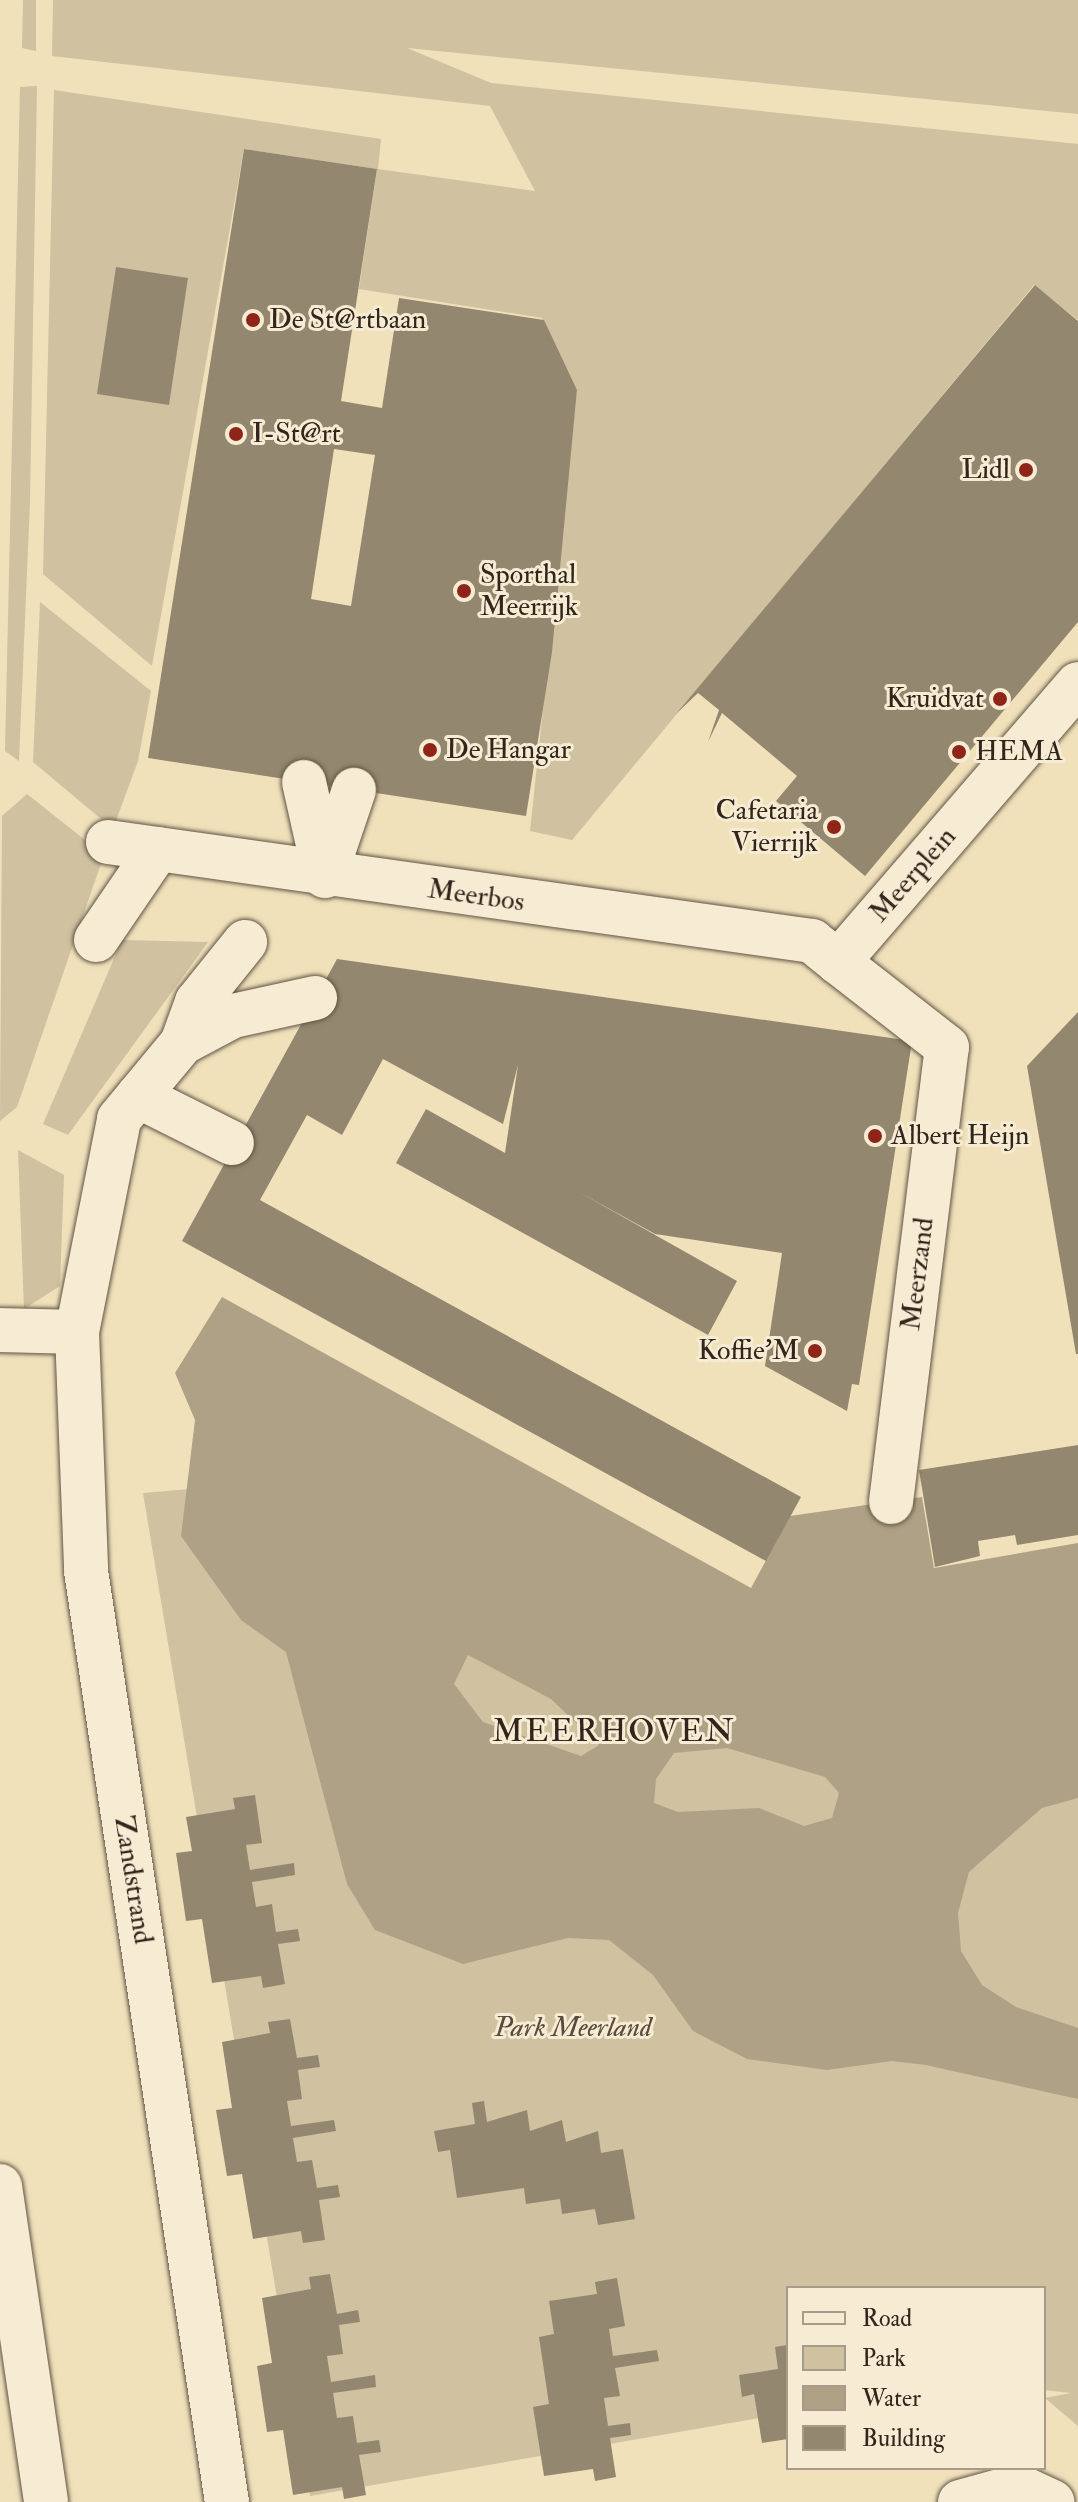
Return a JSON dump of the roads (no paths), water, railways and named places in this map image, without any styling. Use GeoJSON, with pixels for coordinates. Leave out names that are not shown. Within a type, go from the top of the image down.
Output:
{"type":"FeatureCollection","features":[{"type":"Feature","properties":{"kind":"street","name":"Meerplein"},"geometry":{"type":"LineString","coordinates":[[838,962],[1078,684]]}},
{"type":"Feature","properties":{"kind":"street"},"geometry":{"type":"LineString","coordinates":[[304,782],[325,876]]}},
{"type":"Feature","properties":{"kind":"street"},"geometry":{"type":"LineString","coordinates":[[325,876],[354,790]]}},
{"type":"Feature","properties":{"kind":"street","name":"Meerbos"},"geometry":{"type":"LineString","coordinates":[[108,842],[325,876],[812,941],[838,962]]}},
{"type":"Feature","properties":{"kind":"street"},"geometry":{"type":"LineString","coordinates":[[96,940],[158,849]]}},
{"type":"Feature","properties":{"kind":"street"},"geometry":{"type":"LineString","coordinates":[[0,1330],[77,1332],[96,1208],[119,1119],[182,1043],[197,1002],[245,942]]}},
{"type":"Feature","properties":{"kind":"street","name":"Meerzand"},"geometry":{"type":"LineString","coordinates":[[838,962],[947,1047],[891,1502]]}},
{"type":"Feature","properties":{"kind":"street"},"geometry":{"type":"LineString","coordinates":[[182,1043],[233,1016],[315,998]]}},
{"type":"Feature","properties":{"kind":"street"},"geometry":{"type":"LineString","coordinates":[[138,1096],[232,1143]]}},
{"type":"Feature","properties":{"kind":"street","name":"Zandstrand"},"geometry":{"type":"LineString","coordinates":[[77,1332],[86,1571],[227,2502]]}},
{"type":"Feature","properties":{"kind":"street"},"geometry":{"type":"LineString","coordinates":[[0,2186],[46,2502]]}},
{"type":"Feature","properties":{"kind":"street"},"geometry":{"type":"LineString","coordinates":[[960,2502],[1018,2486],[1052,2502]]}},
{"type":"Feature","properties":{"kind":"water"},"geometry":{"type":"Polygon","coordinates":[[[222,1297],[751,1588],[790,1516],[922,1497],[934,1568],[1078,1543],[1078,1798],[1042,1808],[969,1872],[958,1913],[961,1951],[982,1985],[1016,2007],[1078,2028],[1078,2099],[926,2065],[892,2061],[827,2070],[747,2059],[693,2031],[653,1975],[609,1940],[568,1938],[463,1964],[375,1930],[347,1884],[286,1652],[241,1620],[181,1536],[195,1420],[175,1373],[222,1297]],[[468,1655],[454,1684],[483,1722],[581,1756],[599,1745],[551,1699],[468,1655]],[[727,1748],[674,1753],[656,1779],[654,1803],[678,1812],[759,1808],[804,1826],[832,1818],[839,1793],[825,1777],[727,1748]]]}},
{"type":"Feature","properties":{"kind":"place","name":"De St@rtbaan"},"geometry":{"type":"Point","coordinates":[253,320]}},
{"type":"Feature","properties":{"kind":"place","name":"I-St@rt"},"geometry":{"type":"Point","coordinates":[236,434]}},
{"type":"Feature","properties":{"kind":"place","name":"Lidl"},"geometry":{"type":"Point","coordinates":[1026,470]}},
{"type":"Feature","properties":{"kind":"place","name":"Sporthal Meerrijk"},"geometry":{"type":"Point","coordinates":[464,591]}},
{"type":"Feature","properties":{"kind":"place","name":"Kruidvat"},"geometry":{"type":"Point","coordinates":[1000,699]}},
{"type":"Feature","properties":{"kind":"place","name":"De Hangar"},"geometry":{"type":"Point","coordinates":[430,750]}},
{"type":"Feature","properties":{"kind":"place","name":"HEMA"},"geometry":{"type":"Point","coordinates":[959,752]}},
{"type":"Feature","properties":{"kind":"place","name":"Cafetaria Vierrijk"},"geometry":{"type":"Point","coordinates":[834,827]}},
{"type":"Feature","properties":{"kind":"place","name":"Albert Heijn"},"geometry":{"type":"Point","coordinates":[875,1136]}},
{"type":"Feature","properties":{"kind":"place","name":"Koffie'M"},"geometry":{"type":"Point","coordinates":[815,1351]}},
{"type":"Feature","properties":{"kind":"district","name":"MEERHOVEN"},"geometry":{"type":"Point","coordinates":[614,1731]}},
{"type":"Feature","properties":{"kind":"park label","name":"Park Meerland"},"geometry":{"type":"Point","coordinates":[573,2028]}}]}
